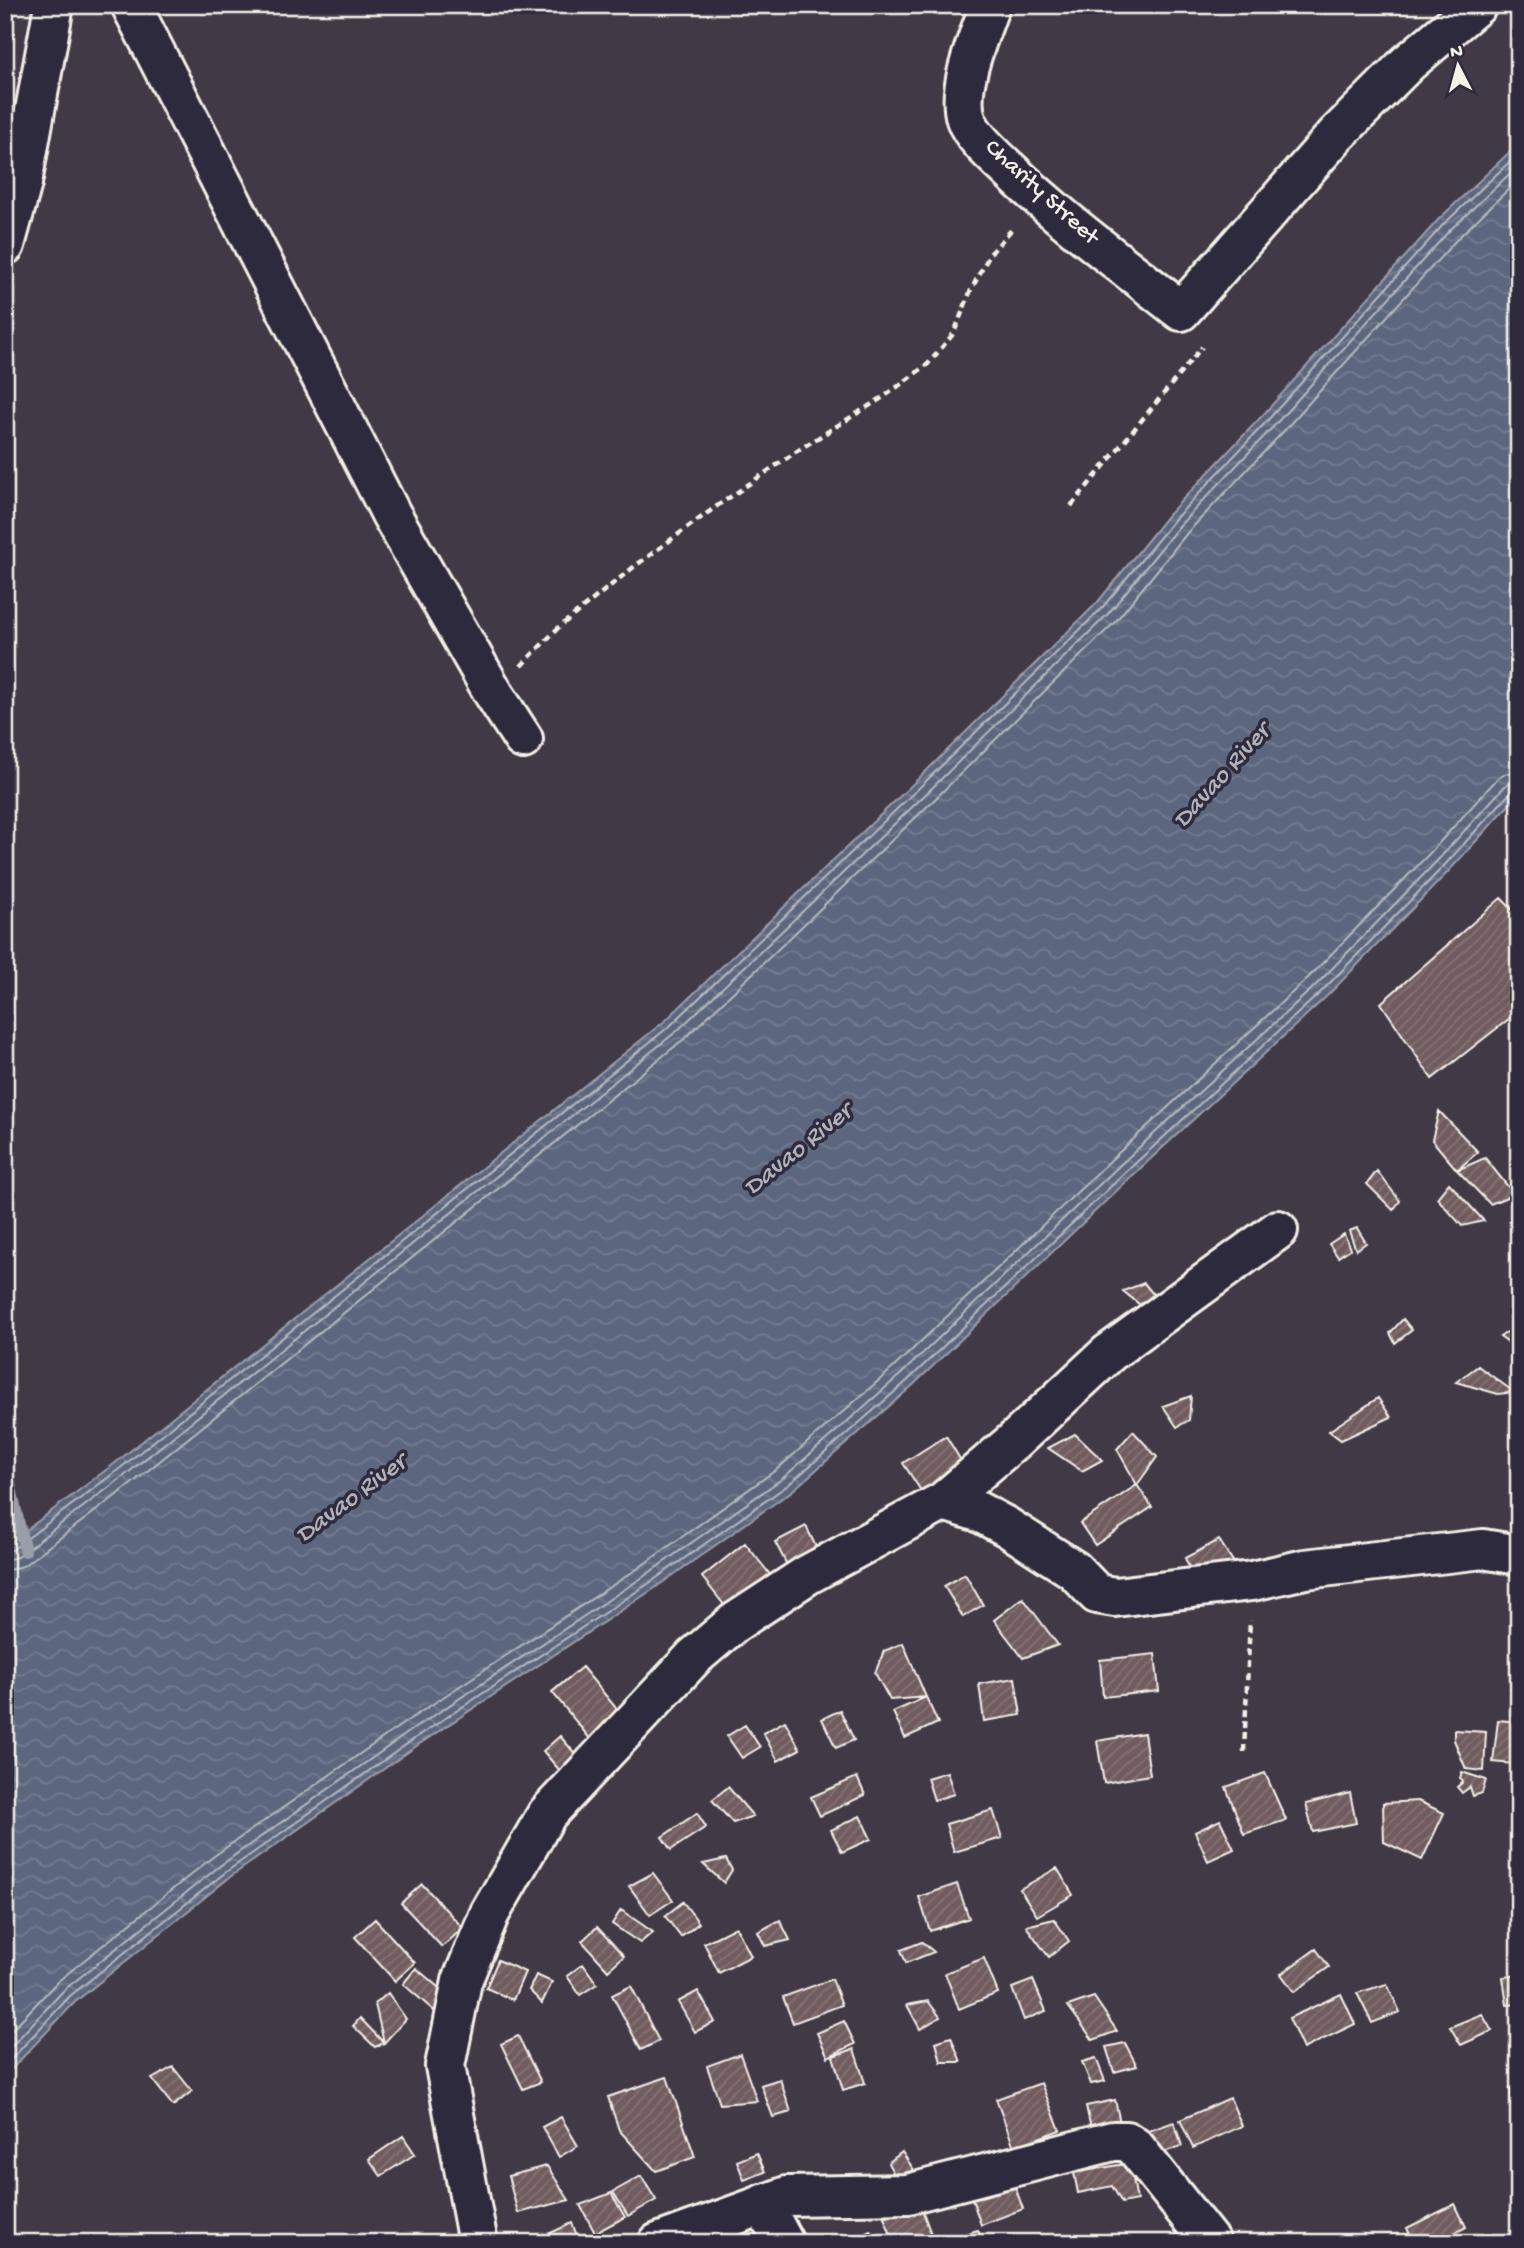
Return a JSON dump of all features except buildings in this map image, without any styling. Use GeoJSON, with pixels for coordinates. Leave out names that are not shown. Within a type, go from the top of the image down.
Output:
{"type":"FeatureCollection","features":[{"type":"Feature","properties":{"kind":"street"},"geometry":{"type":"LineString","coordinates":[[5,245],[22,183],[54,5]]}},
{"type":"Feature","properties":{"kind":"street"},"geometry":{"type":"LineString","coordinates":[[131,5],[391,514],[494,694],[523,739]]}},
{"type":"Feature","properties":{"kind":"street","name":"Charity Street"},"geometry":{"type":"LineString","coordinates":[[990,5],[972,55],[963,100],[966,121],[988,150],[1039,198],[1181,311],[1336,135],[1408,63],[1477,5]]}},
{"type":"Feature","properties":{"kind":"street"},"geometry":{"type":"LineString","coordinates":[[478,2243],[446,2066],[462,1981],[490,1913],[547,1814],[694,1657],[734,1623],[807,1575],[944,1501],[1013,1442],[1109,1353],[1278,1230]]}},
{"type":"Feature","properties":{"kind":"street"},"geometry":{"type":"LineString","coordinates":[[944,1501],[979,1512],[1007,1527],[1074,1570],[1097,1594],[1115,1597],[1252,1581],[1305,1569],[1483,1549],[1519,1555]]}},
{"type":"Feature","properties":{"kind":"street"},"geometry":{"type":"LineString","coordinates":[[658,2243],[787,2196],[908,2194],[1113,2141],[1126,2141],[1135,2147],[1211,2243]]}},
{"type":"Feature","properties":{"kind":"street"},"geometry":{"type":"LineString","coordinates":[[763,2204],[783,2243]]}},
{"type":"Feature","properties":{"kind":"path"},"geometry":{"type":"LineString","coordinates":[[494,694],[559,627],[635,566],[727,498],[885,396],[928,364],[954,333],[971,290],[990,254],[1039,198]]}},
{"type":"Feature","properties":{"kind":"path"},"geometry":{"type":"LineString","coordinates":[[1244,1752],[1252,1581]]}},
{"type":"Feature","properties":{"kind":"water","name":"Davao River"},"geometry":{"type":"Polygon","coordinates":[[[1519,143],[1519,794],[1447,873],[1327,996],[1131,1177],[911,1387],[792,1491],[652,1590],[418,1745],[230,1877],[75,2002],[5,2076],[5,1546],[114,1464],[666,1020],[1097,603],[1168,515],[1262,416],[1438,220],[1519,143]]]}},
{"type":"Feature","properties":{"kind":"waterway"},"geometry":{"type":"LineString","coordinates":[[5,1462],[25,1551]]}}]}
